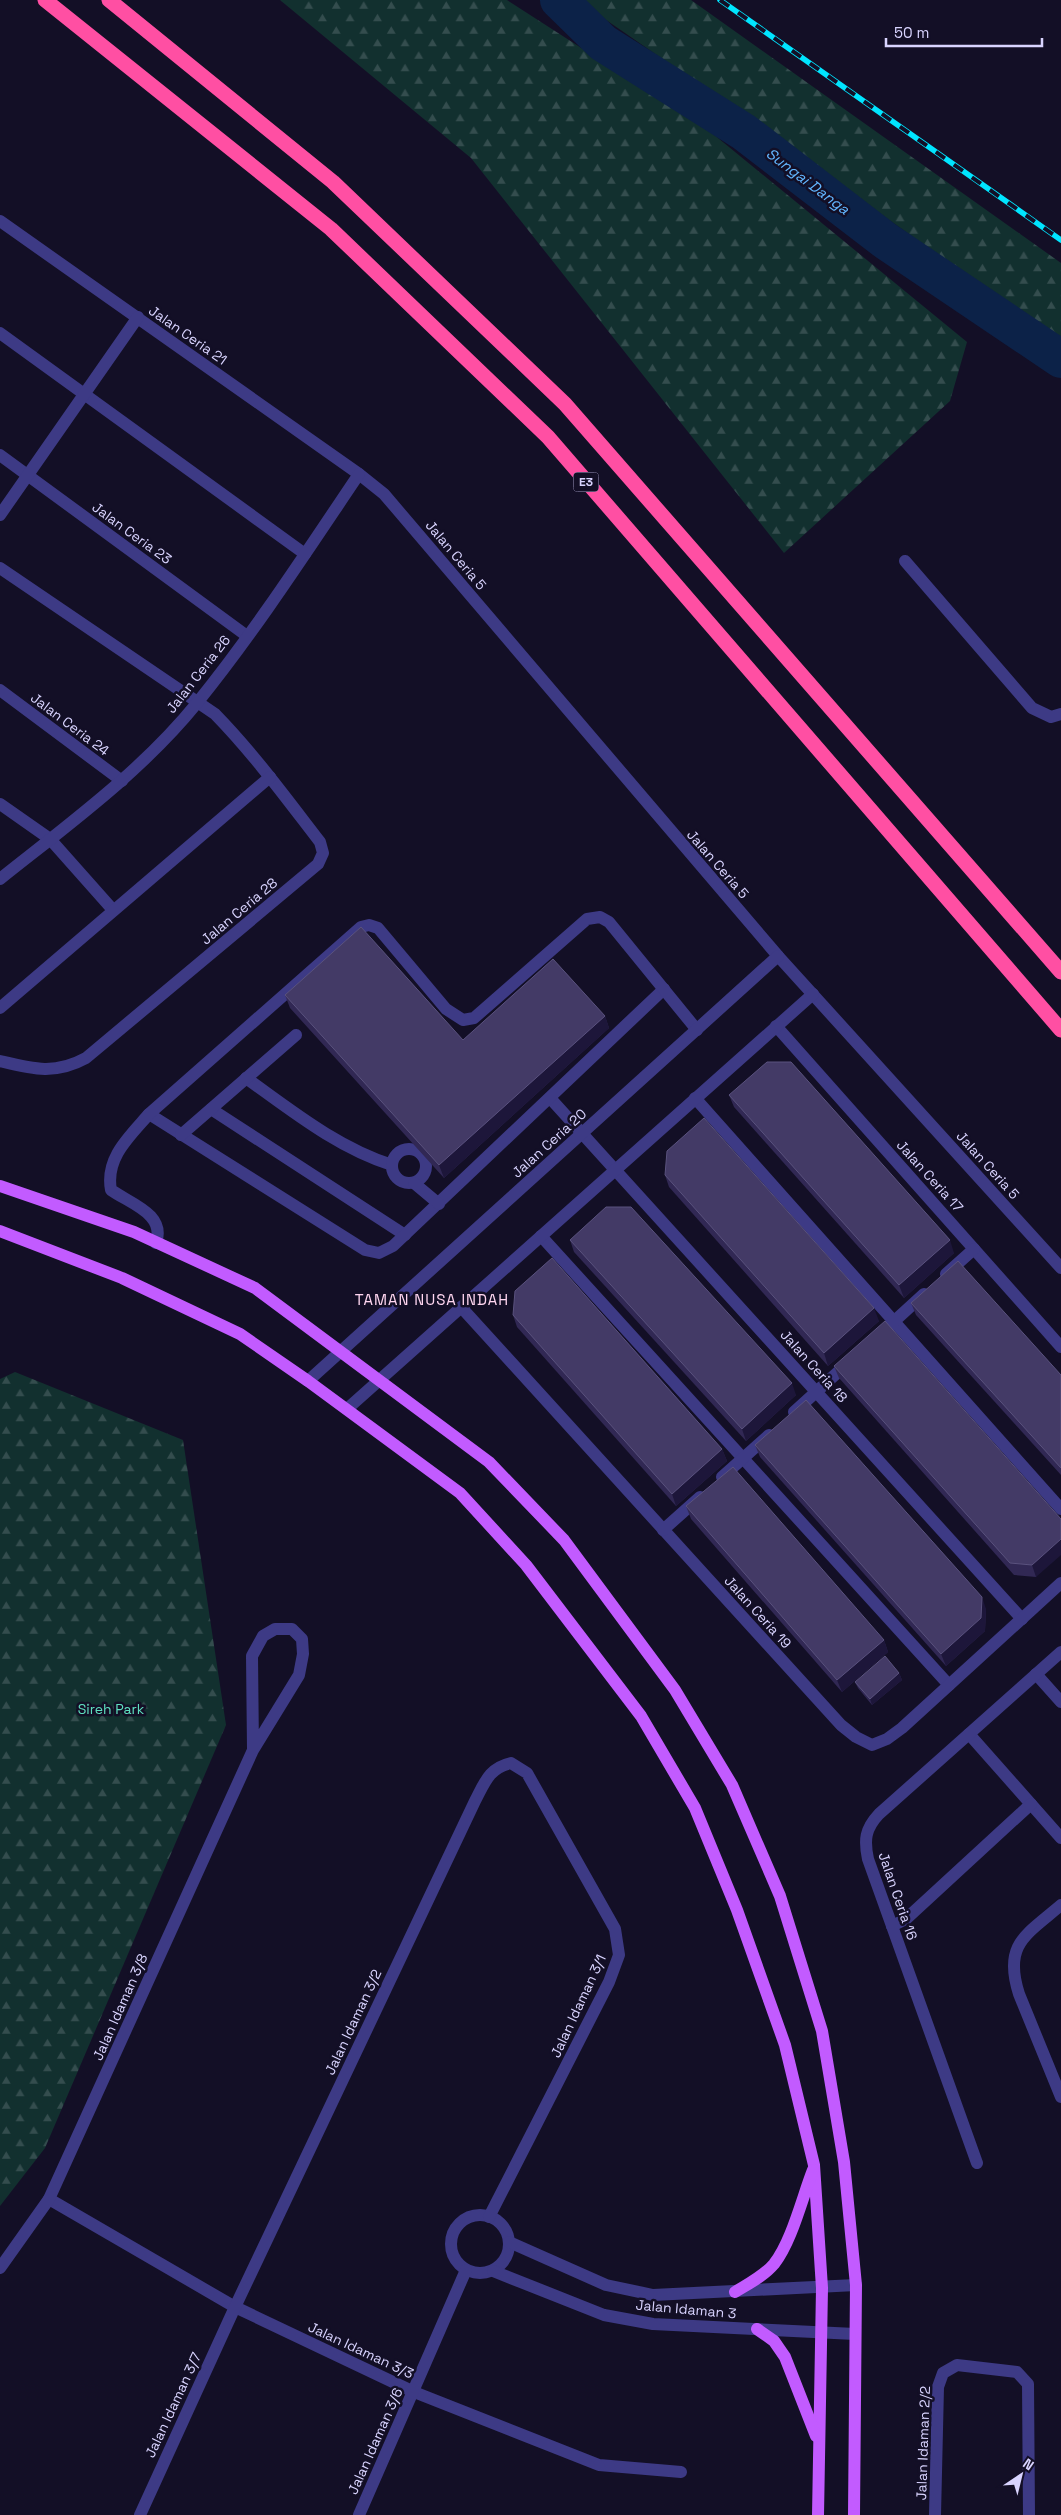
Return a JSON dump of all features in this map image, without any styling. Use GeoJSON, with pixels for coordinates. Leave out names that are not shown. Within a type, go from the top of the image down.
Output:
{"type":"FeatureCollection","features":[{"type":"Feature","properties":{"kind":"highway","name":"E3"},"geometry":{"type":"LineString","coordinates":[[45,0],[332,229],[548,438],[1061,1030]]}},
{"type":"Feature","properties":{"kind":"highway","name":"E3"},"geometry":{"type":"LineString","coordinates":[[109,0],[333,182],[565,404],[1061,972]]}},
{"type":"Feature","properties":{"kind":"main road"},"geometry":{"type":"LineString","coordinates":[[0,1186],[134,1232],[254,1288],[489,1462],[564,1540],[675,1690],[732,1785],[780,1896],[822,2031],[844,2162],[856,2285],[854,2515]]}},
{"type":"Feature","properties":{"kind":"main road"},"geometry":{"type":"LineString","coordinates":[[0,1231],[122,1278],[240,1334],[347,1409],[460,1493],[526,1565],[640,1716],[695,1808],[737,1910],[786,2045],[814,2165],[822,2288],[818,2515]]}},
{"type":"Feature","properties":{"kind":"main road"},"geometry":{"type":"LineString","coordinates":[[735,2292],[763,2274],[777,2259],[814,2165]]}},
{"type":"Feature","properties":{"kind":"main road"},"geometry":{"type":"LineString","coordinates":[[757,2329],[774,2341],[785,2357],[819,2442]]}},
{"type":"Feature","properties":{"kind":"street","name":"Jalan Ceria 21"},"geometry":{"type":"LineString","coordinates":[[0,221],[359,474]]}},
{"type":"Feature","properties":{"kind":"street"},"geometry":{"type":"LineString","coordinates":[[0,515],[138,317]]}},
{"type":"Feature","properties":{"kind":"street"},"geometry":{"type":"LineString","coordinates":[[0,333],[305,554]]}},
{"type":"Feature","properties":{"kind":"street","name":"Jalan Ceria 23"},"geometry":{"type":"LineString","coordinates":[[0,455],[247,636]]}},
{"type":"Feature","properties":{"kind":"street","name":"Jalan Ceria 26"},"geometry":{"type":"LineString","coordinates":[[0,879],[122,781],[197,703],[267,610],[359,474]]}},
{"type":"Feature","properties":{"kind":"street","name":"Jalan Ceria 5"},"geometry":{"type":"LineString","coordinates":[[359,474],[384,494],[778,956],[1061,1268]]}},
{"type":"Feature","properties":{"kind":"street"},"geometry":{"type":"LineString","coordinates":[[905,561],[1032,708],[1051,717],[1061,714]]}},
{"type":"Feature","properties":{"kind":"street","name":"Jalan Ceria 28"},"geometry":{"type":"LineString","coordinates":[[0,568],[215,714],[243,742],[320,842],[323,853],[318,864],[86,1058],[71,1066],[55,1070],[31,1068],[0,1061]]}},
{"type":"Feature","properties":{"kind":"street","name":"Jalan Ceria 24"},"geometry":{"type":"LineString","coordinates":[[0,690],[122,781]]}},
{"type":"Feature","properties":{"kind":"street"},"geometry":{"type":"LineString","coordinates":[[0,1008],[270,778]]}},
{"type":"Feature","properties":{"kind":"street"},"geometry":{"type":"LineString","coordinates":[[0,804],[50,839],[113,910]]}},
{"type":"Feature","properties":{"kind":"street"},"geometry":{"type":"LineString","coordinates":[[156,1243],[160,1232],[157,1222],[149,1214],[110,1190],[108,1177],[118,1148],[149,1114],[361,927],[368,925],[378,928],[446,1009],[463,1020],[474,1018],[587,919],[600,917],[609,922],[697,1030]]}},
{"type":"Feature","properties":{"kind":"street","name":"Jalan Ceria 20"},"geometry":{"type":"LineString","coordinates":[[308,1381],[778,956]]}},
{"type":"Feature","properties":{"kind":"street"},"geometry":{"type":"LineString","coordinates":[[149,1114],[365,1250],[379,1253],[393,1246],[439,1204],[664,989]]}},
{"type":"Feature","properties":{"kind":"street"},"geometry":{"type":"LineString","coordinates":[[347,1409],[813,994]]}},
{"type":"Feature","properties":{"kind":"street","name":"Jalan Ceria 17"},"geometry":{"type":"LineString","coordinates":[[776,1026],[1061,1346]]}},
{"type":"Feature","properties":{"kind":"street"},"geometry":{"type":"LineString","coordinates":[[181,1135],[296,1035]]}},
{"type":"Feature","properties":{"kind":"street"},"geometry":{"type":"LineString","coordinates":[[246,1078],[340,1141],[369,1158],[392,1165]]}},
{"type":"Feature","properties":{"kind":"street","name":"Jalan Ceria 18"},"geometry":{"type":"LineString","coordinates":[[550,1098],[1022,1619]]}},
{"type":"Feature","properties":{"kind":"street"},"geometry":{"type":"LineString","coordinates":[[695,1098],[1061,1509]]}},
{"type":"Feature","properties":{"kind":"street"},"geometry":{"type":"LineString","coordinates":[[211,1108],[405,1235]]}},
{"type":"Feature","properties":{"kind":"street"},"geometry":{"type":"LineString","coordinates":[[401,1151],[418,1152],[425,1160],[426,1172],[419,1180],[414,1182],[403,1182],[395,1175],[392,1165],[401,1151]]}},
{"type":"Feature","properties":{"kind":"street"},"geometry":{"type":"LineString","coordinates":[[414,1182],[439,1204]]}},
{"type":"Feature","properties":{"kind":"street"},"geometry":{"type":"LineString","coordinates":[[541,1236],[949,1685]]}},
{"type":"Feature","properties":{"kind":"street"},"geometry":{"type":"LineString","coordinates":[[880,1334],[974,1249]]}},
{"type":"Feature","properties":{"kind":"street","name":"Jalan Ceria 19"},"geometry":{"type":"LineString","coordinates":[[461,1307],[841,1725],[856,1737],[872,1745],[887,1739],[902,1728],[1061,1583]]}},
{"type":"Feature","properties":{"kind":"street"},"geometry":{"type":"LineString","coordinates":[[663,1530],[859,1353]]}},
{"type":"Feature","properties":{"kind":"street","name":"Jalan Idaman 3/8"},"geometry":{"type":"LineString","coordinates":[[0,2268],[50,2199],[253,1750],[299,1675],[303,1654],[302,1639],[292,1629],[275,1629],[263,1636],[252,1656],[253,1750]]}},
{"type":"Feature","properties":{"kind":"street","name":"Jalan Ceria 16"},"geometry":{"type":"LineString","coordinates":[[977,2163],[868,1859],[866,1834],[870,1823],[879,1814],[1061,1652]]}},
{"type":"Feature","properties":{"kind":"street"},"geometry":{"type":"LineString","coordinates":[[1036,1674],[1061,1702]]}},
{"type":"Feature","properties":{"kind":"street"},"geometry":{"type":"LineString","coordinates":[[969,1734],[1061,1838]]}},
{"type":"Feature","properties":{"kind":"street","name":"Jalan Idaman 3/1"},"geometry":{"type":"LineString","coordinates":[[490,2217],[609,1982],[619,1955],[615,1929],[527,1773],[511,1763]]}},
{"type":"Feature","properties":{"kind":"street","name":"Jalan Idaman 3/2"},"geometry":{"type":"LineString","coordinates":[[234,2306],[475,1801],[487,1778],[497,1766],[511,1763]]}},
{"type":"Feature","properties":{"kind":"street"},"geometry":{"type":"LineString","coordinates":[[892,1926],[906,1919],[1031,1804]]}},
{"type":"Feature","properties":{"kind":"street"},"geometry":{"type":"LineString","coordinates":[[1061,1905],[1026,1935],[1017,1948],[1013,1962],[1014,1977],[1019,1994],[1061,2097]]}},
{"type":"Feature","properties":{"kind":"street","name":"Jalan Idaman 3/3"},"geometry":{"type":"LineString","coordinates":[[50,2199],[234,2306],[414,2392],[599,2465],[681,2472]]}},
{"type":"Feature","properties":{"kind":"street"},"geometry":{"type":"LineString","coordinates":[[470,2217],[490,2217],[503,2227],[509,2242],[505,2259],[493,2270],[479,2273],[466,2270],[453,2256],[451,2246],[455,2228],[470,2217]]}},
{"type":"Feature","properties":{"kind":"street","name":"Jalan Idaman 3"},"geometry":{"type":"LineString","coordinates":[[509,2242],[606,2285],[653,2295],[856,2285]]}},
{"type":"Feature","properties":{"kind":"street","name":"Jalan Idaman 3/6"},"geometry":{"type":"LineString","coordinates":[[359,2515],[466,2270]]}},
{"type":"Feature","properties":{"kind":"street","name":"Jalan Idaman 3"},"geometry":{"type":"LineString","coordinates":[[493,2270],[604,2314],[653,2324],[855,2334]]}},
{"type":"Feature","properties":{"kind":"street","name":"Jalan Idaman 3/7"},"geometry":{"type":"LineString","coordinates":[[140,2515],[234,2306]]}},
{"type":"Feature","properties":{"kind":"street","name":"Jalan Idaman 2/2"},"geometry":{"type":"LineString","coordinates":[[935,2515],[938,2387],[943,2373],[957,2365],[1018,2372],[1028,2384],[1030,2515]]}},
{"type":"Feature","properties":{"kind":"green space"},"geometry":{"type":"Polygon","coordinates":[[[280,0],[507,0],[707,129],[967,342],[950,401],[784,553],[471,158],[280,0]]]}},
{"type":"Feature","properties":{"kind":"green space"},"geometry":{"type":"Polygon","coordinates":[[[577,0],[691,0],[1061,263],[1061,341],[699,84],[577,0]]]}},
{"type":"Feature","properties":{"kind":"green space","name":"Sireh Park"},"geometry":{"type":"Polygon","coordinates":[[[15,1372],[183,1440],[226,1725],[45,2148],[0,2206],[0,1379],[15,1372]]]}},
{"type":"Feature","properties":{"kind":"building"},"geometry":{"type":"Polygon","coordinates":[[[361,927],[463,1040],[553,959],[605,1016],[439,1165],[285,995],[361,927]]]}},
{"type":"Feature","properties":{"kind":"building"},"geometry":{"type":"Polygon","coordinates":[[[767,1062],[791,1062],[950,1240],[899,1285],[729,1095],[767,1062]]]}},
{"type":"Feature","properties":{"kind":"building"},"geometry":{"type":"Polygon","coordinates":[[[704,1118],[874,1308],[824,1353],[665,1175],[667,1151],[704,1118]]]}},
{"type":"Feature","properties":{"kind":"building"},"geometry":{"type":"Polygon","coordinates":[[[606,1207],[631,1207],[792,1383],[742,1429],[570,1240],[606,1207]]]}},
{"type":"Feature","properties":{"kind":"building"},"geometry":{"type":"Polygon","coordinates":[[[552,1258],[722,1449],[672,1494],[513,1315],[515,1291],[552,1258]]]}},
{"type":"Feature","properties":{"kind":"building"},"geometry":{"type":"Polygon","coordinates":[[[958,1261],[1061,1375],[1061,1468],[911,1303],[958,1261]]]}},
{"type":"Feature","properties":{"kind":"building"},"geometry":{"type":"Polygon","coordinates":[[[885,1321],[1061,1519],[1061,1539],[1032,1565],[1010,1563],[834,1366],[885,1321]]]}},
{"type":"Feature","properties":{"kind":"building"},"geometry":{"type":"Polygon","coordinates":[[[806,1400],[982,1597],[981,1618],[941,1654],[755,1445],[806,1400]]]}},
{"type":"Feature","properties":{"kind":"building"},"geometry":{"type":"Polygon","coordinates":[[[733,1467],[884,1640],[837,1680],[686,1506],[733,1467]]]}},
{"type":"Feature","properties":{"kind":"building"},"geometry":{"type":"Polygon","coordinates":[[[885,1656],[899,1673],[870,1699],[855,1682],[885,1656]]]}},
{"type":"Feature","properties":{"kind":"waterway","name":"Sungai Danga"},"geometry":{"type":"LineString","coordinates":[[559,0],[603,43],[744,132],[886,241],[1061,359]]}},
{"type":"Feature","properties":{"kind":"railway"},"geometry":{"type":"LineString","coordinates":[[720,0],[1061,240]]}},
{"type":"Feature","properties":{"kind":"district","name":"TAMAN NUSA INDAH"},"geometry":{"type":"Point","coordinates":[432,1299]}}]}
